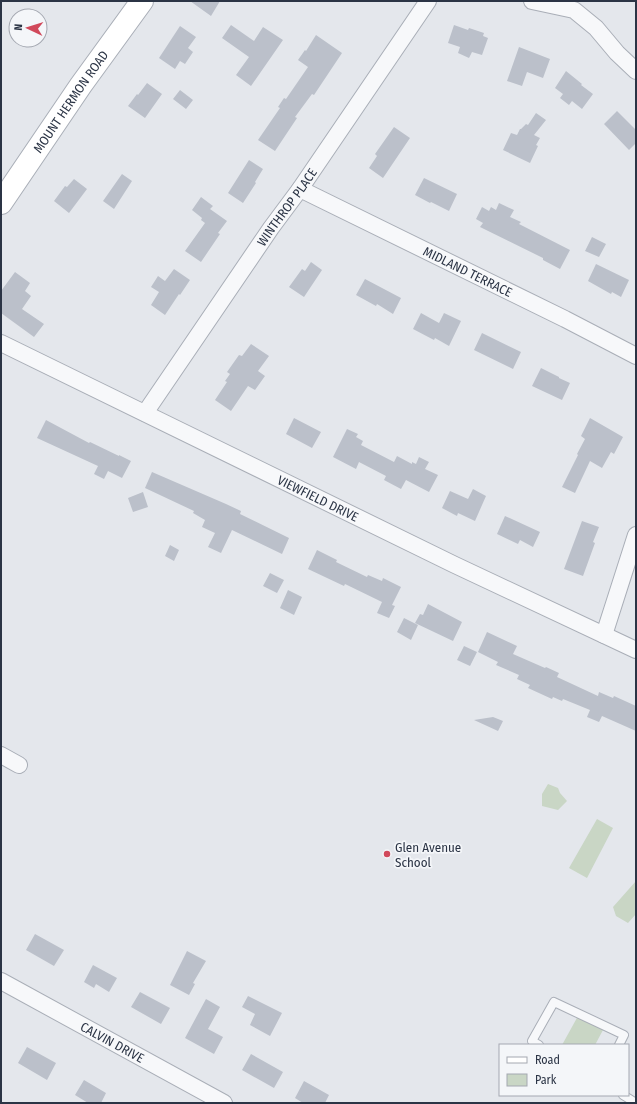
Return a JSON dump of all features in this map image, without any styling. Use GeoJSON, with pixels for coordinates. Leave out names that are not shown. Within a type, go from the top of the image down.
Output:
{"type":"FeatureCollection","features":[{"type":"Feature","properties":{"kind":"main road","name":"MOUNT HERMON ROAD"},"geometry":{"type":"LineString","coordinates":[[1,202],[142,1]]}},
{"type":"Feature","properties":{"kind":"street","name":"WINTHROP PLACE"},"geometry":{"type":"LineString","coordinates":[[145,413],[428,1]]}},
{"type":"Feature","properties":{"kind":"street"},"geometry":{"type":"LineString","coordinates":[[532,1],[574,10],[596,28],[617,53],[636,71]]}},
{"type":"Feature","properties":{"kind":"street","name":"MIDLAND TERRACE"},"geometry":{"type":"LineString","coordinates":[[300,189],[558,315],[636,356]]}},
{"type":"Feature","properties":{"kind":"street","name":"VIEWFIELD DRIVE"},"geometry":{"type":"LineString","coordinates":[[1,343],[455,565],[636,650]]}},
{"type":"Feature","properties":{"kind":"street"},"geometry":{"type":"LineString","coordinates":[[604,635],[636,535]]}},
{"type":"Feature","properties":{"kind":"street"},"geometry":{"type":"LineString","coordinates":[[1,755],[19,765]]}},
{"type":"Feature","properties":{"kind":"street","name":"CALVIN DRIVE"},"geometry":{"type":"LineString","coordinates":[[1,981],[224,1103]]}},
{"type":"Feature","properties":{"kind":"lane"},"geometry":{"type":"LineString","coordinates":[[537,1044],[532,1041],[554,1002],[624,1035],[620,1044]]}},
{"type":"Feature","properties":{"kind":"lane"},"geometry":{"type":"LineString","coordinates":[[625,1096],[636,1103]]}},
{"type":"Feature","properties":{"kind":"green space"},"geometry":{"type":"Polygon","coordinates":[[[548,784],[558,788],[560,793],[567,801],[558,810],[542,806],[542,794],[548,784]]]}},
{"type":"Feature","properties":{"kind":"green space"},"geometry":{"type":"Polygon","coordinates":[[[597,819],[613,828],[587,878],[569,868],[597,819]]]}},
{"type":"Feature","properties":{"kind":"green space"},"geometry":{"type":"Polygon","coordinates":[[[636,881],[636,914],[628,923],[616,916],[613,907],[636,881]]]}},
{"type":"Feature","properties":{"kind":"green space"},"geometry":{"type":"Polygon","coordinates":[[[578,1016],[603,1030],[596,1044],[563,1044],[578,1016]]]}},
{"type":"Feature","properties":{"kind":"building"},"geometry":{"type":"Polygon","coordinates":[[[190,1],[220,1],[211,16],[190,1]]]}},
{"type":"Feature","properties":{"kind":"building"},"geometry":{"type":"Polygon","coordinates":[[[231,25],[254,41],[263,27],[283,40],[251,86],[236,75],[249,57],[222,38],[231,25]]]}},
{"type":"Feature","properties":{"kind":"building"},"geometry":{"type":"Polygon","coordinates":[[[454,25],[468,30],[469,28],[484,33],[483,36],[488,38],[482,55],[472,52],[469,58],[458,53],[460,47],[448,43],[454,25]]]}},
{"type":"Feature","properties":{"kind":"building"},"geometry":{"type":"Polygon","coordinates":[[[180,26],[196,37],[188,48],[193,52],[185,64],[180,61],[175,69],[159,58],[180,26]]]}},
{"type":"Feature","properties":{"kind":"building"},"geometry":{"type":"Polygon","coordinates":[[[316,35],[342,53],[314,95],[312,94],[295,117],[297,118],[275,151],[258,140],[280,108],[278,107],[284,98],[286,99],[308,67],[298,60],[305,50],[306,51],[316,35]]]}},
{"type":"Feature","properties":{"kind":"building"},"geometry":{"type":"Polygon","coordinates":[[[519,47],[550,59],[543,78],[527,72],[522,86],[507,81],[519,47]]]}},
{"type":"Feature","properties":{"kind":"building"},"geometry":{"type":"Polygon","coordinates":[[[566,71],[593,94],[582,109],[572,101],[569,105],[560,98],[563,94],[555,88],[566,71]]]}},
{"type":"Feature","properties":{"kind":"building"},"geometry":{"type":"Polygon","coordinates":[[[147,83],[162,94],[145,118],[128,106],[147,83]]]}},
{"type":"Feature","properties":{"kind":"building"},"geometry":{"type":"Polygon","coordinates":[[[180,90],[193,100],[186,109],[173,99],[180,90]]]}},
{"type":"Feature","properties":{"kind":"building"},"geometry":{"type":"Polygon","coordinates":[[[617,111],[636,130],[636,143],[629,150],[604,124],[617,111]]]}},
{"type":"Feature","properties":{"kind":"building"},"geometry":{"type":"Polygon","coordinates":[[[536,113],[546,120],[534,135],[540,138],[530,163],[503,150],[511,133],[517,135],[520,129],[526,124],[528,125],[536,113]]]}},
{"type":"Feature","properties":{"kind":"building"},"geometry":{"type":"Polygon","coordinates":[[[394,127],[410,138],[383,178],[369,168],[377,156],[375,154],[394,127]]]}},
{"type":"Feature","properties":{"kind":"building"},"geometry":{"type":"Polygon","coordinates":[[[249,160],[263,169],[243,203],[228,193],[249,160]]]}},
{"type":"Feature","properties":{"kind":"building"},"geometry":{"type":"Polygon","coordinates":[[[122,174],[132,181],[114,209],[103,201],[122,174]]]}},
{"type":"Feature","properties":{"kind":"building"},"geometry":{"type":"Polygon","coordinates":[[[424,178],[457,194],[449,211],[415,195],[424,178]]]}},
{"type":"Feature","properties":{"kind":"building"},"geometry":{"type":"Polygon","coordinates":[[[74,179],[87,189],[69,213],[54,201],[65,186],[67,187],[74,179]]]}},
{"type":"Feature","properties":{"kind":"building"},"geometry":{"type":"Polygon","coordinates":[[[201,197],[213,206],[210,209],[227,221],[201,262],[185,251],[205,223],[201,220],[202,218],[192,210],[201,197]]]}},
{"type":"Feature","properties":{"kind":"building"},"geometry":{"type":"Polygon","coordinates":[[[499,203],[514,210],[510,217],[521,222],[519,224],[570,250],[560,269],[543,260],[543,258],[480,227],[483,223],[476,219],[482,207],[489,211],[491,207],[496,210],[499,203]]]}},
{"type":"Feature","properties":{"kind":"building"},"geometry":{"type":"Polygon","coordinates":[[[592,237],[606,244],[599,257],[585,251],[592,237]]]}},
{"type":"Feature","properties":{"kind":"building"},"geometry":{"type":"Polygon","coordinates":[[[311,262],[322,270],[304,297],[289,287],[302,269],[305,271],[311,262]]]}},
{"type":"Feature","properties":{"kind":"building"},"geometry":{"type":"Polygon","coordinates":[[[596,264],[629,280],[621,297],[612,292],[611,294],[588,281],[596,264]]]}},
{"type":"Feature","properties":{"kind":"building"},"geometry":{"type":"Polygon","coordinates":[[[174,269],[190,280],[165,315],[151,305],[159,292],[151,287],[158,276],[165,281],[174,269]]]}},
{"type":"Feature","properties":{"kind":"building"},"geometry":{"type":"Polygon","coordinates":[[[15,272],[30,283],[25,291],[31,296],[22,309],[44,324],[34,337],[1,313],[1,291],[15,272]]]}},
{"type":"Feature","properties":{"kind":"building"},"geometry":{"type":"Polygon","coordinates":[[[365,279],[401,298],[393,314],[377,304],[376,306],[356,295],[365,279]]]}},
{"type":"Feature","properties":{"kind":"building"},"geometry":{"type":"Polygon","coordinates":[[[421,313],[439,323],[444,313],[461,321],[449,346],[435,338],[434,340],[413,329],[421,313]]]}},
{"type":"Feature","properties":{"kind":"building"},"geometry":{"type":"Polygon","coordinates":[[[482,333],[521,352],[513,369],[474,350],[482,333]]]}},
{"type":"Feature","properties":{"kind":"building"},"geometry":{"type":"Polygon","coordinates":[[[251,344],[269,356],[258,371],[265,376],[255,390],[248,386],[231,411],[215,400],[227,382],[225,381],[230,374],[227,372],[239,355],[242,356],[251,344]]]}},
{"type":"Feature","properties":{"kind":"building"},"geometry":{"type":"Polygon","coordinates":[[[541,368],[570,383],[562,400],[532,386],[541,368]]]}},
{"type":"Feature","properties":{"kind":"building"},"geometry":{"type":"Polygon","coordinates":[[[294,418],[321,432],[312,448],[286,434],[294,418]]]}},
{"type":"Feature","properties":{"kind":"building"},"geometry":{"type":"Polygon","coordinates":[[[590,418],[623,437],[614,454],[611,452],[602,468],[590,461],[575,493],[562,487],[585,439],[581,436],[590,418]]]}},
{"type":"Feature","properties":{"kind":"building"},"geometry":{"type":"Polygon","coordinates":[[[46,420],[89,443],[90,442],[131,461],[122,478],[108,471],[104,479],[94,474],[98,466],[37,438],[46,420]]]}},
{"type":"Feature","properties":{"kind":"building"},"geometry":{"type":"Polygon","coordinates":[[[347,429],[358,434],[356,437],[363,441],[361,445],[394,462],[397,456],[412,464],[412,462],[416,464],[419,457],[429,462],[425,469],[438,475],[429,492],[406,480],[401,489],[384,480],[386,476],[359,462],[356,469],[333,457],[347,429]]]}},
{"type":"Feature","properties":{"kind":"building"},"geometry":{"type":"Polygon","coordinates":[[[152,472],[241,511],[240,514],[289,538],[282,554],[232,530],[221,553],[208,547],[215,533],[202,527],[205,520],[193,513],[194,511],[145,488],[152,472]]]}},
{"type":"Feature","properties":{"kind":"building"},"geometry":{"type":"Polygon","coordinates":[[[473,489],[486,496],[475,521],[458,513],[457,516],[442,508],[450,491],[468,499],[473,489]]]}},
{"type":"Feature","properties":{"kind":"building"},"geometry":{"type":"Polygon","coordinates":[[[143,492],[148,507],[133,512],[128,498],[143,492]]]}},
{"type":"Feature","properties":{"kind":"building"},"geometry":{"type":"Polygon","coordinates":[[[505,516],[540,532],[533,547],[520,540],[518,544],[497,534],[505,516]]]}},
{"type":"Feature","properties":{"kind":"building"},"geometry":{"type":"Polygon","coordinates":[[[582,521],[599,527],[583,576],[564,569],[582,521]]]}},
{"type":"Feature","properties":{"kind":"building"},"geometry":{"type":"Polygon","coordinates":[[[170,545],[179,550],[174,561],[165,556],[170,545]]]}},
{"type":"Feature","properties":{"kind":"building"},"geometry":{"type":"Polygon","coordinates":[[[317,550],[337,560],[336,562],[367,577],[368,575],[382,581],[383,578],[401,587],[392,605],[395,606],[389,618],[377,613],[382,602],[345,584],[344,586],[308,569],[317,550]]]}},
{"type":"Feature","properties":{"kind":"building"},"geometry":{"type":"Polygon","coordinates":[[[270,573],[284,580],[277,593],[263,586],[270,573]]]}},
{"type":"Feature","properties":{"kind":"building"},"geometry":{"type":"Polygon","coordinates":[[[288,590],[302,597],[294,615],[280,608],[288,590]]]}},
{"type":"Feature","properties":{"kind":"building"},"geometry":{"type":"Polygon","coordinates":[[[428,604],[462,622],[453,641],[415,623],[420,614],[423,615],[428,604]]]}},
{"type":"Feature","properties":{"kind":"building"},"geometry":{"type":"Polygon","coordinates":[[[404,618],[418,625],[411,640],[397,632],[404,618]]]}},
{"type":"Feature","properties":{"kind":"building"},"geometry":{"type":"Polygon","coordinates":[[[487,632],[517,646],[513,654],[559,673],[557,677],[598,696],[599,692],[613,698],[614,696],[636,706],[636,731],[602,716],[599,722],[587,717],[590,710],[563,699],[562,701],[553,697],[552,699],[528,688],[530,685],[517,679],[519,675],[496,665],[498,662],[478,652],[487,632]]]}},
{"type":"Feature","properties":{"kind":"building"},"geometry":{"type":"Polygon","coordinates":[[[464,646],[477,652],[470,666],[457,660],[464,646]]]}},
{"type":"Feature","properties":{"kind":"building"},"geometry":{"type":"Polygon","coordinates":[[[493,717],[503,721],[498,731],[474,720],[493,717]]]}},
{"type":"Feature","properties":{"kind":"building"},"geometry":{"type":"Polygon","coordinates":[[[35,934],[64,950],[54,966],[26,950],[35,934]]]}},
{"type":"Feature","properties":{"kind":"building"},"geometry":{"type":"Polygon","coordinates":[[[187,951],[206,961],[193,983],[195,984],[189,995],[170,985],[187,951]]]}},
{"type":"Feature","properties":{"kind":"building"},"geometry":{"type":"Polygon","coordinates":[[[93,965],[117,978],[109,992],[96,984],[94,988],[84,982],[93,965]]]}},
{"type":"Feature","properties":{"kind":"building"},"geometry":{"type":"Polygon","coordinates":[[[140,992],[170,1008],[161,1024],[131,1007],[140,992]]]}},
{"type":"Feature","properties":{"kind":"building"},"geometry":{"type":"Polygon","coordinates":[[[248,996],[282,1013],[270,1036],[250,1025],[255,1014],[242,1007],[248,996]]]}},
{"type":"Feature","properties":{"kind":"building"},"geometry":{"type":"Polygon","coordinates":[[[206,999],[220,1007],[208,1029],[223,1037],[214,1054],[185,1038],[206,999]]]}},
{"type":"Feature","properties":{"kind":"building"},"geometry":{"type":"Polygon","coordinates":[[[27,1047],[56,1063],[47,1080],[18,1063],[27,1047]]]}},
{"type":"Feature","properties":{"kind":"building"},"geometry":{"type":"Polygon","coordinates":[[[251,1054],[283,1072],[274,1088],[242,1070],[251,1054]]]}},
{"type":"Feature","properties":{"kind":"building"},"geometry":{"type":"Polygon","coordinates":[[[84,1080],[106,1093],[101,1103],[88,1103],[75,1095],[84,1080]]]}},
{"type":"Feature","properties":{"kind":"building"},"geometry":{"type":"Polygon","coordinates":[[[304,1081],[329,1095],[325,1103],[303,1103],[295,1098],[304,1081]]]}},
{"type":"Feature","properties":{"kind":"place","name":"Glen Avenue School"},"geometry":{"type":"Point","coordinates":[387,854]}}]}
